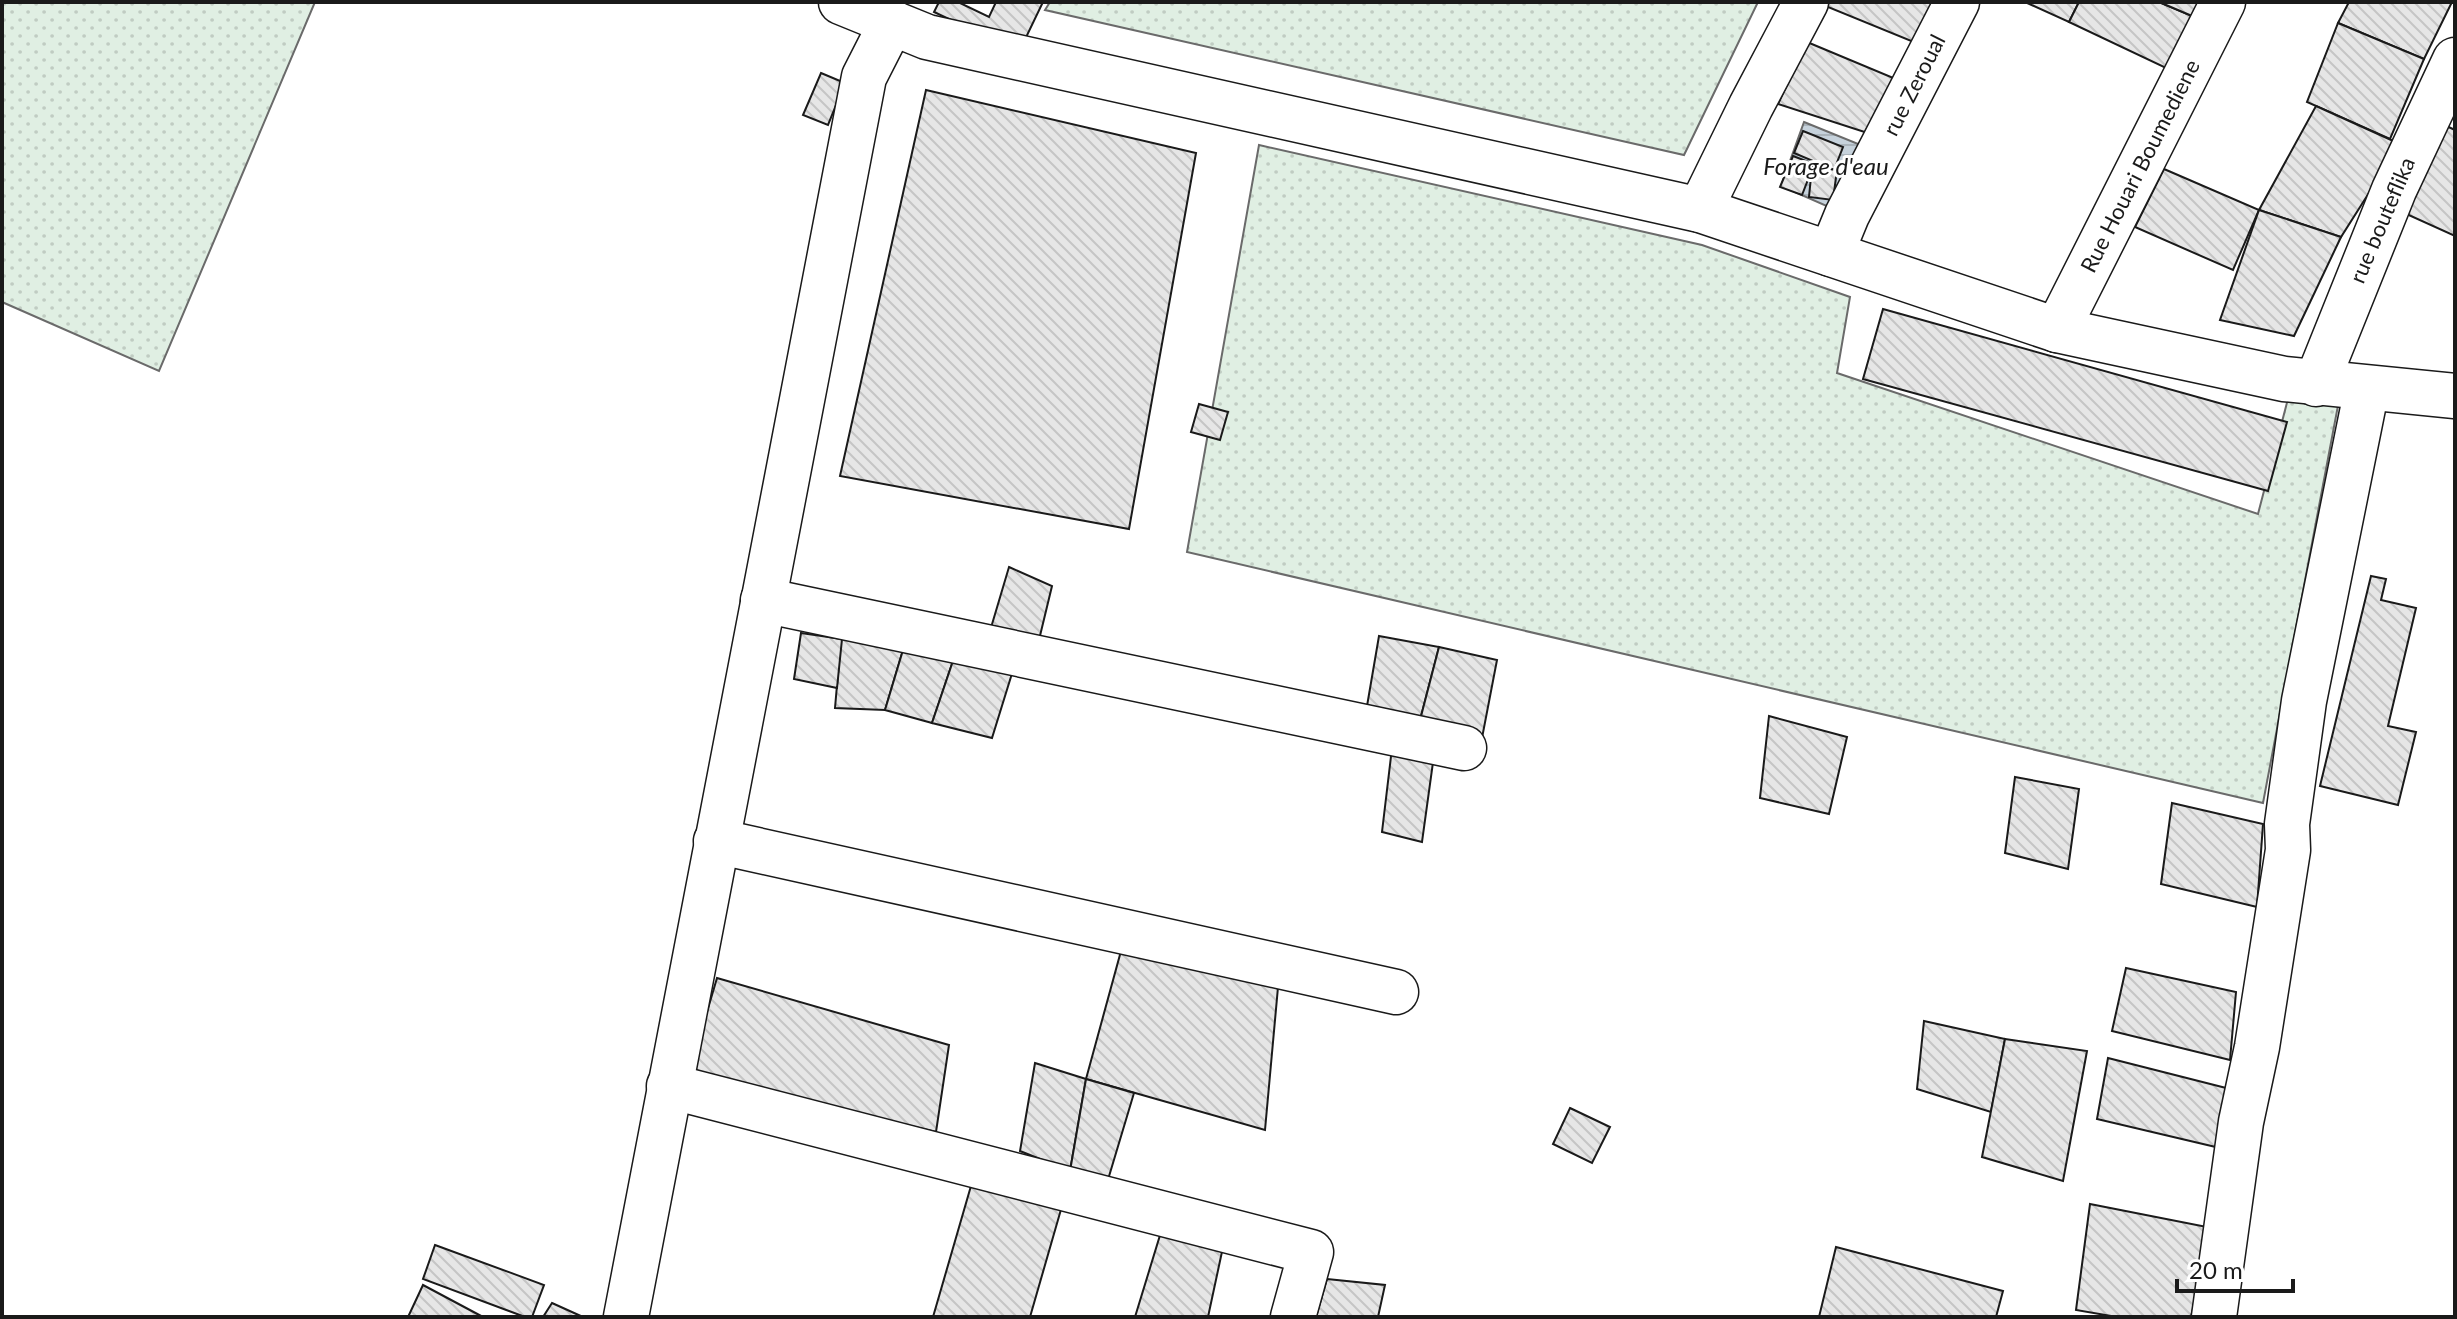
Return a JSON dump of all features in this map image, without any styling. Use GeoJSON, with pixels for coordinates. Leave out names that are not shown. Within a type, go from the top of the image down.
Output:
{"type":"FeatureCollection","features":[{"type":"Feature","properties":{"kind":"street"},"geometry":{"type":"LineString","coordinates":[[841,2],[927,37],[1700,210],[2057,330],[2316,384],[2455,396]]}},
{"type":"Feature","properties":{"kind":"street"},"geometry":{"type":"LineString","coordinates":[[1700,210],[1806,2]]}},
{"type":"Feature","properties":{"kind":"street","name":"rue Zeroual"},"geometry":{"type":"LineString","coordinates":[[1831,254],[1847,215],[1957,2]]}},
{"type":"Feature","properties":{"kind":"street","name":"Rue Houari Boumediene"},"geometry":{"type":"LineString","coordinates":[[2057,330],[2223,2]]}},
{"type":"Feature","properties":{"kind":"street"},"geometry":{"type":"LineString","coordinates":[[631,1316],[669,1086],[864,77],[892,22]]}},
{"type":"Feature","properties":{"kind":"street","name":"rue bouteflika"},"geometry":{"type":"LineString","coordinates":[[2316,384],[2388,202],[2455,60]]}},
{"type":"Feature","properties":{"kind":"street"},"geometry":{"type":"LineString","coordinates":[[2214,1317],[2241,1122],[2257,1047],[2288,850],[2287,824],[2304,701],[2367,388]]}},
{"type":"Feature","properties":{"kind":"street"},"geometry":{"type":"LineString","coordinates":[[763,600],[1464,748]]}},
{"type":"Feature","properties":{"kind":"street"},"geometry":{"type":"LineString","coordinates":[[716,841],[1396,992]]}},
{"type":"Feature","properties":{"kind":"street"},"geometry":{"type":"LineString","coordinates":[[669,1086],[1311,1252],[1293,1317]]}},
{"type":"Feature","properties":{"kind":"green space"},"geometry":{"type":"Polygon","coordinates":[[[2,2],[315,2],[159,371],[2,302],[2,2]]]}},
{"type":"Feature","properties":{"kind":"green space"},"geometry":{"type":"Polygon","coordinates":[[[1050,2],[1758,2],[1684,155],[1045,10],[1050,2]]]}},
{"type":"Feature","properties":{"kind":"green space"},"geometry":{"type":"Polygon","coordinates":[[[1259,145],[1702,245],[1850,297],[1837,373],[2258,514],[2290,391],[2340,395],[2263,803],[1187,552],[1259,145]]]}},
{"type":"Feature","properties":{"kind":"water","name":"Forage d'eau"},"geometry":{"type":"Polygon","coordinates":[[[1804,122],[1873,150],[1847,215],[1781,186],[1804,122]]]}},
{"type":"Feature","properties":{"kind":"building"},"geometry":{"type":"Polygon","coordinates":[[[939,2],[958,2],[989,17],[996,2],[1043,2],[1019,52],[934,12],[939,2]]]}},
{"type":"Feature","properties":{"kind":"building"},"geometry":{"type":"Polygon","coordinates":[[[1824,2],[1941,2],[1921,45],[1823,5],[1824,2]]]}},
{"type":"Feature","properties":{"kind":"building"},"geometry":{"type":"Polygon","coordinates":[[[2025,2],[2079,2],[2069,22],[2025,2]]]}},
{"type":"Feature","properties":{"kind":"building"},"geometry":{"type":"Polygon","coordinates":[[[2079,2],[2159,2],[2192,16],[2166,68],[2069,22],[2079,2]]]}},
{"type":"Feature","properties":{"kind":"building"},"geometry":{"type":"Polygon","coordinates":[[[2159,2],[2199,2],[2192,16],[2159,2]]]}},
{"type":"Feature","properties":{"kind":"building"},"geometry":{"type":"Polygon","coordinates":[[[2349,2],[2452,2],[2424,59],[2338,23],[2349,2]]]}},
{"type":"Feature","properties":{"kind":"building"},"geometry":{"type":"Polygon","coordinates":[[[2338,23],[2424,59],[2390,139],[2307,102],[2338,23]]]}},
{"type":"Feature","properties":{"kind":"building"},"geometry":{"type":"Polygon","coordinates":[[[1807,42],[1903,82],[1880,137],[1778,104],[1807,42]]]}},
{"type":"Feature","properties":{"kind":"building"},"geometry":{"type":"Polygon","coordinates":[[[821,73],[845,83],[828,125],[803,115],[821,73]]]}},
{"type":"Feature","properties":{"kind":"building"},"geometry":{"type":"Polygon","coordinates":[[[926,90],[1196,153],[1129,529],[840,476],[926,90]]]}},
{"type":"Feature","properties":{"kind":"building"},"geometry":{"type":"Polygon","coordinates":[[[2316,106],[2400,144],[2341,237],[2259,210],[2316,106]]]}},
{"type":"Feature","properties":{"kind":"building"},"geometry":{"type":"Polygon","coordinates":[[[2442,124],[2455,130],[2455,236],[2402,212],[2442,124]]]}},
{"type":"Feature","properties":{"kind":"building"},"geometry":{"type":"Polygon","coordinates":[[[1803,131],[1843,147],[1834,170],[1794,153],[1803,131]]]}},
{"type":"Feature","properties":{"kind":"building"},"geometry":{"type":"Polygon","coordinates":[[[1793,156],[1814,164],[1802,195],[1780,187],[1793,156]]]}},
{"type":"Feature","properties":{"kind":"building"},"geometry":{"type":"Polygon","coordinates":[[[1812,167],[1837,170],[1833,200],[1809,197],[1812,167]]]}},
{"type":"Feature","properties":{"kind":"building"},"geometry":{"type":"Polygon","coordinates":[[[2164,169],[2259,210],[2233,270],[2135,227],[2164,169]]]}},
{"type":"Feature","properties":{"kind":"building"},"geometry":{"type":"Polygon","coordinates":[[[2259,210],[2341,237],[2294,336],[2220,320],[2259,210]]]}},
{"type":"Feature","properties":{"kind":"building"},"geometry":{"type":"Polygon","coordinates":[[[1883,309],[2287,422],[2268,491],[1863,379],[1883,309]]]}},
{"type":"Feature","properties":{"kind":"building"},"geometry":{"type":"Polygon","coordinates":[[[1199,404],[1228,412],[1220,440],[1191,432],[1199,404]]]}},
{"type":"Feature","properties":{"kind":"building"},"geometry":{"type":"Polygon","coordinates":[[[1009,567],[1052,586],[1038,644],[990,631],[1009,567]]]}},
{"type":"Feature","properties":{"kind":"building"},"geometry":{"type":"Polygon","coordinates":[[[2371,576],[2386,579],[2381,600],[2416,608],[2388,726],[2416,732],[2398,805],[2320,786],[2371,576]]]}},
{"type":"Feature","properties":{"kind":"building"},"geometry":{"type":"Polygon","coordinates":[[[842,628],[906,640],[885,710],[835,708],[842,628]]]}},
{"type":"Feature","properties":{"kind":"building"},"geometry":{"type":"Polygon","coordinates":[[[801,633],[842,639],[837,688],[794,679],[801,633]]]}},
{"type":"Feature","properties":{"kind":"building"},"geometry":{"type":"Polygon","coordinates":[[[1379,636],[1439,647],[1419,724],[1367,706],[1379,636]]]}},
{"type":"Feature","properties":{"kind":"building"},"geometry":{"type":"Polygon","coordinates":[[[906,640],[956,652],[932,723],[885,710],[906,640]]]}},
{"type":"Feature","properties":{"kind":"building"},"geometry":{"type":"Polygon","coordinates":[[[1439,647],[1497,660],[1482,738],[1419,724],[1439,647]]]}},
{"type":"Feature","properties":{"kind":"building"},"geometry":{"type":"Polygon","coordinates":[[[956,652],[1014,667],[992,738],[932,723],[956,652]]]}},
{"type":"Feature","properties":{"kind":"building"},"geometry":{"type":"Polygon","coordinates":[[[1769,716],[1847,737],[1829,814],[1760,798],[1769,716]]]}},
{"type":"Feature","properties":{"kind":"building"},"geometry":{"type":"Polygon","coordinates":[[[1392,748],[1434,755],[1422,842],[1382,832],[1392,748]]]}},
{"type":"Feature","properties":{"kind":"building"},"geometry":{"type":"Polygon","coordinates":[[[2015,777],[2079,789],[2068,869],[2005,853],[2015,777]]]}},
{"type":"Feature","properties":{"kind":"building"},"geometry":{"type":"Polygon","coordinates":[[[2172,803],[2263,824],[2257,907],[2161,884],[2172,803]]]}},
{"type":"Feature","properties":{"kind":"building"},"geometry":{"type":"Polygon","coordinates":[[[1121,951],[1278,987],[1265,1130],[1086,1079],[1121,951]]]}},
{"type":"Feature","properties":{"kind":"building"},"geometry":{"type":"Polygon","coordinates":[[[2126,968],[2236,992],[2230,1060],[2112,1031],[2126,968]]]}},
{"type":"Feature","properties":{"kind":"building"},"geometry":{"type":"Polygon","coordinates":[[[717,978],[949,1045],[936,1132],[689,1073],[717,978]]]}},
{"type":"Feature","properties":{"kind":"building"},"geometry":{"type":"Polygon","coordinates":[[[1924,1021],[2005,1039],[1991,1112],[1917,1089],[1924,1021]]]}},
{"type":"Feature","properties":{"kind":"building"},"geometry":{"type":"Polygon","coordinates":[[[2005,1039],[2087,1051],[2063,1181],[1982,1157],[2005,1039]]]}},
{"type":"Feature","properties":{"kind":"building"},"geometry":{"type":"Polygon","coordinates":[[[2108,1058],[2234,1090],[2220,1148],[2097,1119],[2108,1058]]]}},
{"type":"Feature","properties":{"kind":"building"},"geometry":{"type":"Polygon","coordinates":[[[1035,1063],[1086,1079],[1070,1171],[1020,1151],[1035,1063]]]}},
{"type":"Feature","properties":{"kind":"building"},"geometry":{"type":"Polygon","coordinates":[[[1086,1079],[1134,1093],[1107,1183],[1070,1171],[1086,1079]]]}},
{"type":"Feature","properties":{"kind":"building"},"geometry":{"type":"Polygon","coordinates":[[[1570,1108],[1610,1127],[1592,1163],[1553,1144],[1570,1108]]]}},
{"type":"Feature","properties":{"kind":"building"},"geometry":{"type":"Polygon","coordinates":[[[973,1179],[1062,1206],[1030,1317],[933,1317],[973,1179]]]}},
{"type":"Feature","properties":{"kind":"building"},"geometry":{"type":"Polygon","coordinates":[[[2090,1204],[2212,1228],[2191,1317],[2117,1317],[2076,1310],[2090,1204]]]}},
{"type":"Feature","properties":{"kind":"building"},"geometry":{"type":"Polygon","coordinates":[[[1161,1232],[1223,1247],[1208,1317],[1135,1317],[1161,1232]]]}},
{"type":"Feature","properties":{"kind":"building"},"geometry":{"type":"Polygon","coordinates":[[[435,1245],[544,1285],[532,1317],[423,1279],[435,1245]]]}},
{"type":"Feature","properties":{"kind":"building"},"geometry":{"type":"Polygon","coordinates":[[[1836,1247],[2003,1291],[1996,1317],[1819,1317],[1836,1247]]]}},
{"type":"Feature","properties":{"kind":"building"},"geometry":{"type":"Polygon","coordinates":[[[1327,1279],[1385,1285],[1378,1317],[1316,1317],[1327,1279]]]}},
{"type":"Feature","properties":{"kind":"building"},"geometry":{"type":"Polygon","coordinates":[[[423,1285],[483,1317],[408,1317],[423,1285]]]}},
{"type":"Feature","properties":{"kind":"building"},"geometry":{"type":"Polygon","coordinates":[[[552,1303],[583,1317],[543,1317],[552,1303]]]}}]}
